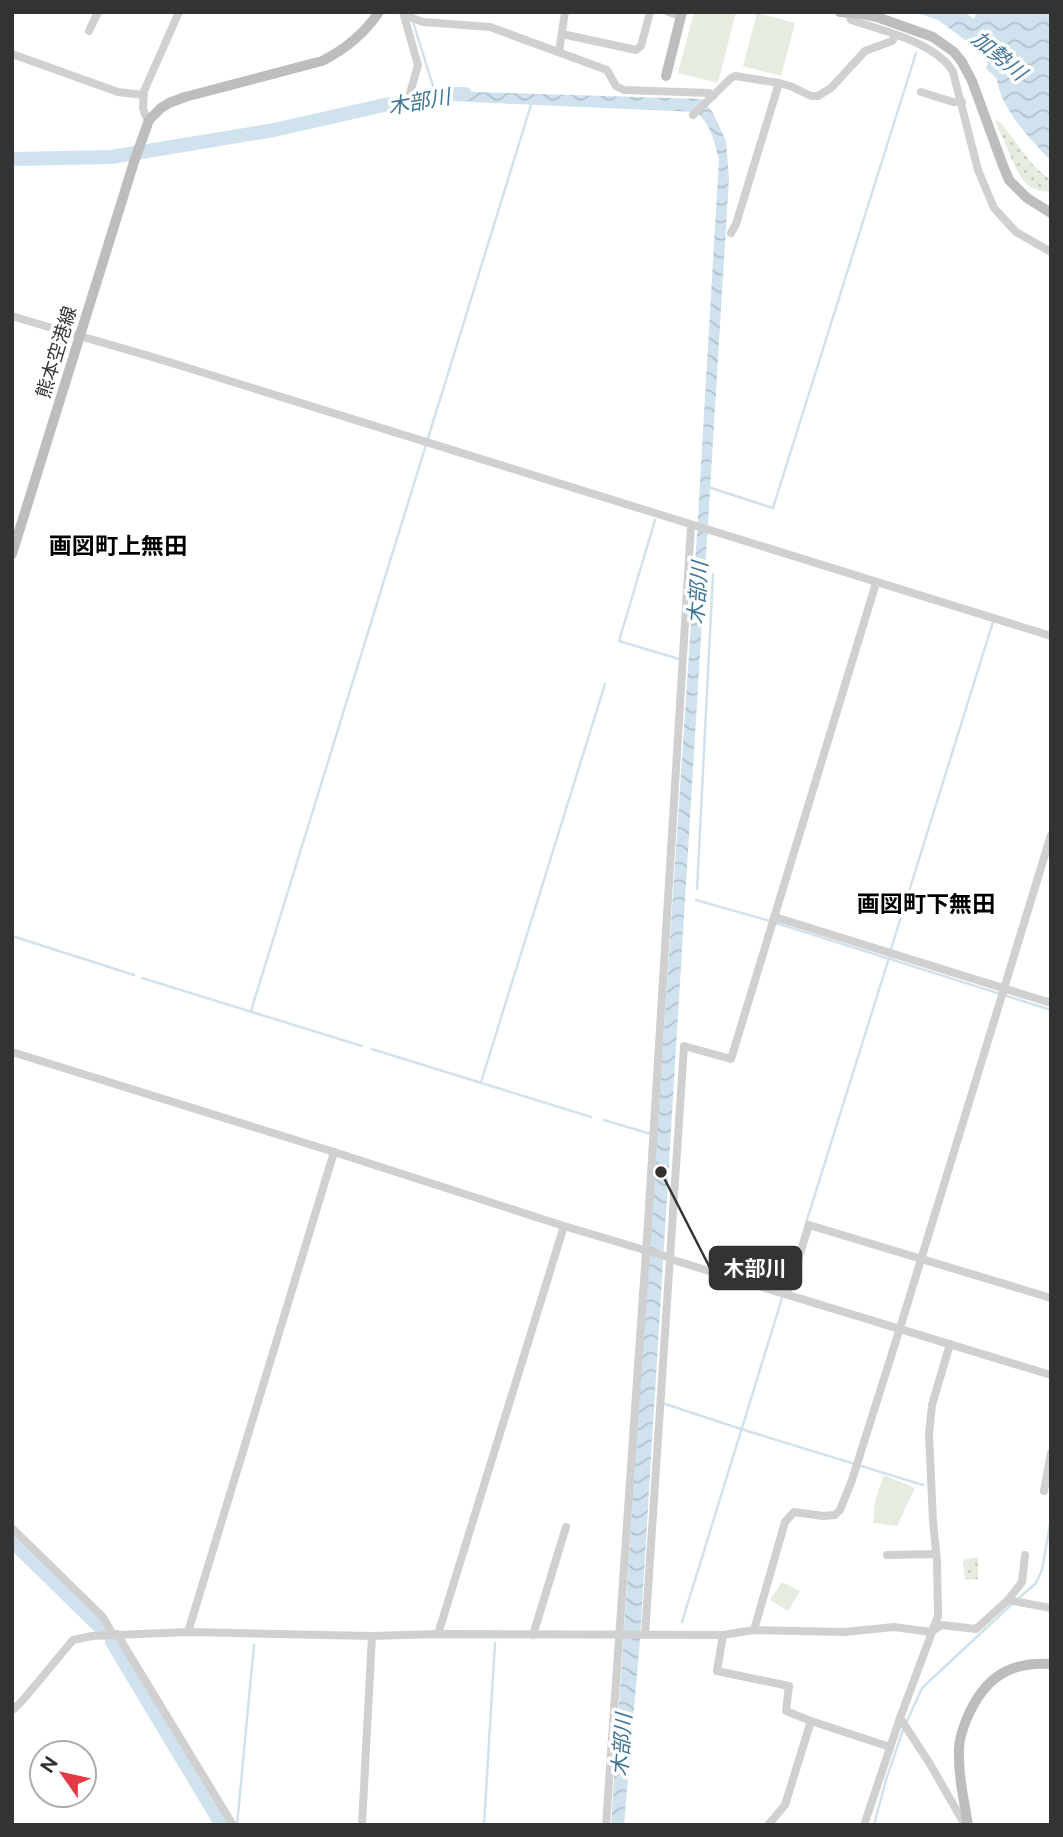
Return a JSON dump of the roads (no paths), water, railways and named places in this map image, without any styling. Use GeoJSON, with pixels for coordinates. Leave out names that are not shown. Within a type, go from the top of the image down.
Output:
{"type":"FeatureCollection","features":[{"type":"Feature","properties":{"kind":"main road"},"geometry":{"type":"LineString","coordinates":[[149,120],[161,108],[185,97],[323,61],[356,40],[379,12]]}},
{"type":"Feature","properties":{"kind":"main road"},"geometry":{"type":"LineString","coordinates":[[840,12],[877,17],[933,37],[954,52],[972,81],[1009,180],[1027,198],[1051,212]]}},
{"type":"Feature","properties":{"kind":"main road"},"geometry":{"type":"LineString","coordinates":[[666,76],[682,14]]}},
{"type":"Feature","properties":{"kind":"main road","name":"熊本空港線"},"geometry":{"type":"LineString","coordinates":[[12,554],[134,160],[149,120]]}},
{"type":"Feature","properties":{"kind":"main road"},"geometry":{"type":"LineString","coordinates":[[1027,198],[1051,200]]}},
{"type":"Feature","properties":{"kind":"main road"},"geometry":{"type":"LineString","coordinates":[[966,1825],[958,1747],[962,1728],[972,1707],[985,1686],[999,1674],[1025,1664],[1051,1664]]}},
{"type":"Feature","properties":{"kind":"street"},"geometry":{"type":"LineString","coordinates":[[89,32],[98,12]]}},
{"type":"Feature","properties":{"kind":"street"},"geometry":{"type":"LineString","coordinates":[[149,120],[145,115],[143,95],[179,12]]}},
{"type":"Feature","properties":{"kind":"street"},"geometry":{"type":"LineString","coordinates":[[559,52],[565,12]]}},
{"type":"Feature","properties":{"kind":"street"},"geometry":{"type":"LineString","coordinates":[[562,34],[636,50],[641,46],[650,12]]}},
{"type":"Feature","properties":{"kind":"street"},"geometry":{"type":"LineString","coordinates":[[668,12],[682,14]]}},
{"type":"Feature","properties":{"kind":"street"},"geometry":{"type":"LineString","coordinates":[[848,13],[850,20],[921,46],[943,58],[949,65],[962,102],[978,170],[994,208],[1016,232],[1051,252]]}},
{"type":"Feature","properties":{"kind":"street"},"geometry":{"type":"LineString","coordinates":[[404,14],[416,20],[490,27],[607,70],[619,89],[709,93],[709,99]]}},
{"type":"Feature","properties":{"kind":"street"},"geometry":{"type":"LineString","coordinates":[[404,14],[418,65],[410,93]]}},
{"type":"Feature","properties":{"kind":"street"},"geometry":{"type":"LineString","coordinates":[[694,115],[735,76],[779,83],[811,96],[825,93],[865,51],[892,41],[896,35]]}},
{"type":"Feature","properties":{"kind":"street"},"geometry":{"type":"LineString","coordinates":[[12,54],[118,92],[143,95]]}},
{"type":"Feature","properties":{"kind":"street"},"geometry":{"type":"LineString","coordinates":[[664,92],[666,76]]}},
{"type":"Feature","properties":{"kind":"street"},"geometry":{"type":"LineString","coordinates":[[731,233],[779,83]]}},
{"type":"Feature","properties":{"kind":"street"},"geometry":{"type":"LineString","coordinates":[[921,92],[953,102],[962,102]]}},
{"type":"Feature","properties":{"kind":"street"},"geometry":{"type":"LineString","coordinates":[[12,316],[184,366],[709,532],[1051,636]]}},
{"type":"Feature","properties":{"kind":"street"},"geometry":{"type":"LineString","coordinates":[[606,1825],[693,526]]}},
{"type":"Feature","properties":{"kind":"street"},"geometry":{"type":"LineString","coordinates":[[645,1635],[684,1046],[731,1059],[876,583]]}},
{"type":"Feature","properties":{"kind":"street"},"geometry":{"type":"LineString","coordinates":[[754,1630],[785,1522],[794,1512],[823,1516],[835,1515],[840,1510],[922,1258],[1051,835]]}},
{"type":"Feature","properties":{"kind":"street"},"geometry":{"type":"LineString","coordinates":[[775,917],[1051,1003]]}},
{"type":"Feature","properties":{"kind":"street"},"geometry":{"type":"LineString","coordinates":[[12,1052],[564,1226],[1051,1375]]}},
{"type":"Feature","properties":{"kind":"street"},"geometry":{"type":"LineString","coordinates":[[188,1632],[334,1152]]}},
{"type":"Feature","properties":{"kind":"street"},"geometry":{"type":"LineString","coordinates":[[787,1294],[809,1224],[1051,1298]]}},
{"type":"Feature","properties":{"kind":"street"},"geometry":{"type":"LineString","coordinates":[[438,1634],[564,1226]]}},
{"type":"Feature","properties":{"kind":"street"},"geometry":{"type":"LineString","coordinates":[[864,1825],[938,1616],[929,1434],[932,1405],[950,1344]]}},
{"type":"Feature","properties":{"kind":"street"},"geometry":{"type":"LineString","coordinates":[[1044,1491],[1051,1453]]}},
{"type":"Feature","properties":{"kind":"street"},"geometry":{"type":"LineString","coordinates":[[533,1635],[566,1527]]}},
{"type":"Feature","properties":{"kind":"street"},"geometry":{"type":"LineString","coordinates":[[12,1528],[102,1616],[233,1825]]}},
{"type":"Feature","properties":{"kind":"street"},"geometry":{"type":"LineString","coordinates":[[887,1555],[936,1554]]}},
{"type":"Feature","properties":{"kind":"street"},"geometry":{"type":"LineString","coordinates":[[12,1707],[14,1709],[23,1700],[74,1640],[115,1634],[188,1632],[372,1636],[619,1636],[723,1635],[754,1630],[844,1632],[894,1627],[931,1632],[942,1625],[976,1629],[1014,1601],[1022,1582],[1025,1555]]}},
{"type":"Feature","properties":{"kind":"street"},"geometry":{"type":"LineString","coordinates":[[1014,1601],[1051,1608]]}},
{"type":"Feature","properties":{"kind":"street"},"geometry":{"type":"LineString","coordinates":[[723,1635],[718,1671],[789,1686],[786,1711],[890,1747]]}},
{"type":"Feature","properties":{"kind":"street"},"geometry":{"type":"LineString","coordinates":[[362,1825],[372,1636]]}},
{"type":"Feature","properties":{"kind":"street"},"geometry":{"type":"LineString","coordinates":[[900,1718],[966,1825]]}},
{"type":"Feature","properties":{"kind":"street"},"geometry":{"type":"LineString","coordinates":[[768,1825],[785,1805],[811,1721]]}},
{"type":"Feature","properties":{"kind":"water","name":"加勢川"},"geometry":{"type":"Polygon","coordinates":[[[915,12],[964,12],[974,19],[977,12],[1051,12],[1051,161],[1010,112],[999,90],[997,79],[986,68],[988,63],[968,42],[938,20],[915,12]]]}},
{"type":"Feature","properties":{"kind":"water"},"geometry":{"type":"Polygon","coordinates":[[[447,91],[702,99],[713,113],[726,141],[729,178],[640,1640],[624,1825],[611,1825],[697,533],[719,159],[709,127],[696,112],[449,101],[447,91]]]}},
{"type":"Feature","properties":{"kind":"waterway"},"geometry":{"type":"LineString","coordinates":[[413,22],[437,99]]}},
{"type":"Feature","properties":{"kind":"waterway"},"geometry":{"type":"LineString","coordinates":[[708,487],[773,508],[916,53]]}},
{"type":"Feature","properties":{"kind":"waterway","name":"木部川"},"geometry":{"type":"LineString","coordinates":[[12,159],[111,157],[274,130],[384,105],[465,94]]}},
{"type":"Feature","properties":{"kind":"waterway"},"geometry":{"type":"LineString","coordinates":[[251,1011],[531,105]]}},
{"type":"Feature","properties":{"kind":"waterway"},"geometry":{"type":"LineString","coordinates":[[655,520],[619,641],[679,659]]}},
{"type":"Feature","properties":{"kind":"waterway"},"geometry":{"type":"LineString","coordinates":[[697,889],[713,574]]}},
{"type":"Feature","properties":{"kind":"waterway"},"geometry":{"type":"LineString","coordinates":[[891,949],[993,622]]}},
{"type":"Feature","properties":{"kind":"waterway"},"geometry":{"type":"LineString","coordinates":[[481,1082],[605,684]]}},
{"type":"Feature","properties":{"kind":"waterway"},"geometry":{"type":"LineString","coordinates":[[696,900],[770,921]]}},
{"type":"Feature","properties":{"kind":"waterway"},"geometry":{"type":"LineString","coordinates":[[776,923],[1051,1010]]}},
{"type":"Feature","properties":{"kind":"waterway"},"geometry":{"type":"LineString","coordinates":[[12,936],[134,975]]}},
{"type":"Feature","properties":{"kind":"waterway"},"geometry":{"type":"LineString","coordinates":[[805,1226],[889,958]]}},
{"type":"Feature","properties":{"kind":"waterway"},"geometry":{"type":"LineString","coordinates":[[142,978],[362,1046]]}},
{"type":"Feature","properties":{"kind":"waterway"},"geometry":{"type":"LineString","coordinates":[[372,1049],[591,1117]]}},
{"type":"Feature","properties":{"kind":"waterway"},"geometry":{"type":"LineString","coordinates":[[604,1120],[651,1134]]}},
{"type":"Feature","properties":{"kind":"waterway"},"geometry":{"type":"LineString","coordinates":[[682,1622],[783,1295]]}},
{"type":"Feature","properties":{"kind":"waterway"},"geometry":{"type":"LineString","coordinates":[[662,1403],[923,1485]]}},
{"type":"Feature","properties":{"kind":"waterway"},"geometry":{"type":"LineString","coordinates":[[1018,1599],[1036,1583],[1042,1570],[1051,1519]]}},
{"type":"Feature","properties":{"kind":"waterway"},"geometry":{"type":"LineString","coordinates":[[12,1541],[100,1627]]}},
{"type":"Feature","properties":{"kind":"waterway"},"geometry":{"type":"LineString","coordinates":[[874,1825],[903,1730],[922,1688],[1013,1603]]}},
{"type":"Feature","properties":{"kind":"waterway"},"geometry":{"type":"LineString","coordinates":[[112,1642],[222,1825]]}},
{"type":"Feature","properties":{"kind":"waterway"},"geometry":{"type":"LineString","coordinates":[[484,1825],[495,1643]]}},
{"type":"Feature","properties":{"kind":"waterway"},"geometry":{"type":"LineString","coordinates":[[237,1825],[254,1645]]}},
{"type":"Feature","properties":{"kind":"place","name":"木部川"},"geometry":{"type":"Point","coordinates":[661,1172]}},
{"type":"Feature","properties":{"kind":"district","name":"画図町上無田"},"geometry":{"type":"Point","coordinates":[118,546]}},
{"type":"Feature","properties":{"kind":"district","name":"画図町下無田"},"geometry":{"type":"Point","coordinates":[926,904]}}]}
